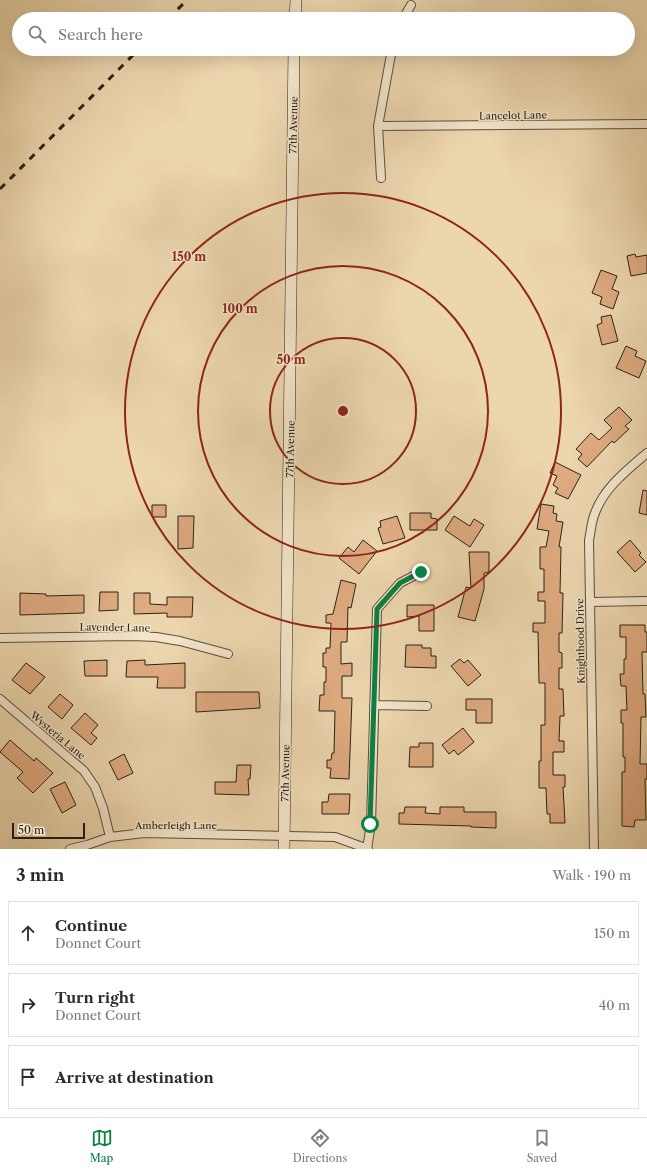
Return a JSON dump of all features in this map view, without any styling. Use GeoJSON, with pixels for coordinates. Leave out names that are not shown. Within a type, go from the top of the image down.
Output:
{"type":"FeatureCollection","features":[{"type":"Feature","properties":{"kind":"street"},"geometry":{"type":"LineString","coordinates":[[295,12],[296,0]]}},
{"type":"Feature","properties":{"kind":"street"},"geometry":{"type":"LineString","coordinates":[[407,12],[411,5]]}},
{"type":"Feature","properties":{"kind":"street","name":"77th Avenue"},"geometry":{"type":"LineString","coordinates":[[284,849],[294,56]]}},
{"type":"Feature","properties":{"kind":"street"},"geometry":{"type":"LineString","coordinates":[[381,178],[378,126],[391,56]]}},
{"type":"Feature","properties":{"kind":"street","name":"Lancelot Lane"},"geometry":{"type":"LineString","coordinates":[[378,126],[647,124]]}},
{"type":"Feature","properties":{"kind":"street","name":"Knighthood Drive"},"geometry":{"type":"LineString","coordinates":[[594,849],[589,540],[595,513],[607,491],[627,470],[647,453]]}},
{"type":"Feature","properties":{"kind":"street"},"geometry":{"type":"LineString","coordinates":[[367,849],[370,824],[377,609],[400,583],[421,572]]}},
{"type":"Feature","properties":{"kind":"street"},"geometry":{"type":"LineString","coordinates":[[590,602],[647,601]]}},
{"type":"Feature","properties":{"kind":"street","name":"Lavender Lane"},"geometry":{"type":"LineString","coordinates":[[0,638],[131,636],[180,641],[228,654]]}},
{"type":"Feature","properties":{"kind":"street","name":"Wysteria Lane"},"geometry":{"type":"LineString","coordinates":[[0,699],[84,770],[95,787],[103,808],[110,837]]}},
{"type":"Feature","properties":{"kind":"street"},"geometry":{"type":"LineString","coordinates":[[374,705],[427,706]]}},
{"type":"Feature","properties":{"kind":"street","name":"Amberleigh Lane"},"geometry":{"type":"LineString","coordinates":[[70,849],[110,837],[144,833],[336,837],[367,849]]}},
{"type":"Feature","properties":{"kind":"building"},"geometry":{"type":"Polygon","coordinates":[[[635,254],[636,257],[647,255],[647,273],[631,276],[627,256],[635,254]]]}},
{"type":"Feature","properties":{"kind":"building"},"geometry":{"type":"Polygon","coordinates":[[[601,270],[617,276],[612,289],[619,292],[613,309],[600,304],[602,297],[592,293],[601,270]]]}},
{"type":"Feature","properties":{"kind":"building"},"geometry":{"type":"Polygon","coordinates":[[[611,315],[618,341],[602,345],[597,325],[602,323],[601,317],[611,315]]]}},
{"type":"Feature","properties":{"kind":"building"},"geometry":{"type":"Polygon","coordinates":[[[626,346],[637,351],[635,356],[646,361],[639,378],[616,368],[626,346]]]}},
{"type":"Feature","properties":{"kind":"building"},"geometry":{"type":"Polygon","coordinates":[[[619,407],[632,420],[625,426],[629,429],[614,443],[612,441],[587,467],[578,459],[582,454],[576,449],[591,433],[599,440],[612,428],[604,420],[619,407]]]}},
{"type":"Feature","properties":{"kind":"building"},"geometry":{"type":"Polygon","coordinates":[[[555,462],[581,475],[568,499],[555,493],[558,488],[553,485],[557,476],[550,473],[555,462]]]}},
{"type":"Feature","properties":{"kind":"building"},"geometry":{"type":"Polygon","coordinates":[[[643,490],[647,491],[647,515],[639,513],[643,490]]]}},
{"type":"Feature","properties":{"kind":"building"},"geometry":{"type":"Polygon","coordinates":[[[541,504],[554,506],[553,513],[557,514],[556,521],[563,522],[559,547],[561,547],[560,593],[563,593],[562,633],[559,633],[559,652],[562,653],[562,668],[559,668],[559,689],[563,689],[564,716],[560,716],[559,741],[564,741],[564,752],[553,752],[553,775],[565,775],[565,787],[563,787],[565,823],[550,823],[550,814],[547,814],[546,788],[539,788],[541,725],[545,725],[545,683],[539,683],[538,632],[533,632],[533,623],[545,623],[545,601],[538,601],[538,592],[544,592],[544,569],[540,569],[540,547],[546,547],[549,531],[537,529],[541,504]]]}},
{"type":"Feature","properties":{"kind":"building"},"geometry":{"type":"Polygon","coordinates":[[[152,505],[166,505],[166,517],[152,517],[152,505]]]}},
{"type":"Feature","properties":{"kind":"building"},"geometry":{"type":"Polygon","coordinates":[[[410,513],[431,513],[431,518],[437,519],[437,530],[410,530],[410,513]]]}},
{"type":"Feature","properties":{"kind":"building"},"geometry":{"type":"Polygon","coordinates":[[[178,516],[194,516],[193,548],[178,549],[178,516]]]}},
{"type":"Feature","properties":{"kind":"building"},"geometry":{"type":"Polygon","coordinates":[[[397,516],[405,538],[383,544],[378,528],[381,527],[380,521],[397,516]]]}},
{"type":"Feature","properties":{"kind":"building"},"geometry":{"type":"Polygon","coordinates":[[[454,516],[470,526],[474,519],[484,525],[470,547],[445,530],[454,516]]]}},
{"type":"Feature","properties":{"kind":"building"},"geometry":{"type":"Polygon","coordinates":[[[363,540],[377,551],[359,574],[339,558],[348,547],[354,552],[363,540]]]}},
{"type":"Feature","properties":{"kind":"building"},"geometry":{"type":"Polygon","coordinates":[[[630,540],[641,553],[639,555],[646,562],[635,572],[617,552],[630,540]]]}},
{"type":"Feature","properties":{"kind":"building"},"geometry":{"type":"Polygon","coordinates":[[[469,552],[489,552],[489,572],[484,573],[484,589],[475,621],[458,617],[466,587],[471,588],[469,552]]]}},
{"type":"Feature","properties":{"kind":"building"},"geometry":{"type":"Polygon","coordinates":[[[341,580],[356,584],[351,608],[348,607],[347,642],[341,642],[341,664],[352,663],[352,676],[342,676],[342,698],[352,698],[349,779],[330,778],[331,768],[327,768],[327,760],[331,760],[332,753],[334,753],[335,711],[319,711],[320,695],[324,695],[324,682],[326,682],[326,667],[323,667],[323,653],[326,653],[326,648],[330,648],[331,623],[326,623],[326,615],[333,614],[341,580]]]}},
{"type":"Feature","properties":{"kind":"building"},"geometry":{"type":"Polygon","coordinates":[[[100,592],[118,592],[118,610],[99,611],[100,592]]]}},
{"type":"Feature","properties":{"kind":"building"},"geometry":{"type":"Polygon","coordinates":[[[20,593],[46,594],[46,596],[84,595],[84,613],[20,615],[20,593]]]}},
{"type":"Feature","properties":{"kind":"building"},"geometry":{"type":"Polygon","coordinates":[[[134,593],[150,593],[150,604],[167,605],[167,597],[193,597],[192,617],[167,617],[167,613],[134,614],[134,593]]]}},
{"type":"Feature","properties":{"kind":"building"},"geometry":{"type":"Polygon","coordinates":[[[407,605],[434,605],[434,631],[419,631],[419,616],[407,617],[407,605]]]}},
{"type":"Feature","properties":{"kind":"building"},"geometry":{"type":"Polygon","coordinates":[[[620,625],[645,625],[645,632],[647,632],[647,652],[642,652],[643,694],[645,694],[646,717],[641,717],[640,764],[647,764],[647,779],[645,779],[646,820],[635,820],[634,827],[622,826],[622,772],[625,772],[625,757],[623,757],[623,723],[621,723],[621,710],[627,710],[626,686],[621,686],[620,674],[624,674],[626,637],[620,637],[620,625]]]}},
{"type":"Feature","properties":{"kind":"building"},"geometry":{"type":"Polygon","coordinates":[[[406,645],[422,645],[422,648],[431,648],[431,656],[436,656],[436,668],[405,667],[406,645]]]}},
{"type":"Feature","properties":{"kind":"building"},"geometry":{"type":"Polygon","coordinates":[[[460,659],[464,663],[468,660],[481,675],[468,686],[451,666],[460,659]]]}},
{"type":"Feature","properties":{"kind":"building"},"geometry":{"type":"Polygon","coordinates":[[[107,660],[107,676],[85,676],[84,661],[107,660]]]}},
{"type":"Feature","properties":{"kind":"building"},"geometry":{"type":"Polygon","coordinates":[[[145,660],[145,665],[185,663],[185,688],[157,688],[158,677],[126,677],[127,661],[145,660]]]}},
{"type":"Feature","properties":{"kind":"building"},"geometry":{"type":"Polygon","coordinates":[[[26,663],[45,677],[30,694],[12,680],[26,663]]]}},
{"type":"Feature","properties":{"kind":"building"},"geometry":{"type":"Polygon","coordinates":[[[196,692],[259,692],[260,708],[196,712],[196,692]]]}},
{"type":"Feature","properties":{"kind":"building"},"geometry":{"type":"Polygon","coordinates":[[[60,694],[73,705],[62,719],[48,707],[60,694]]]}},
{"type":"Feature","properties":{"kind":"building"},"geometry":{"type":"Polygon","coordinates":[[[466,699],[492,699],[492,723],[476,723],[476,710],[466,710],[466,699]]]}},
{"type":"Feature","properties":{"kind":"building"},"geometry":{"type":"Polygon","coordinates":[[[85,713],[98,725],[91,733],[97,738],[91,745],[71,728],[85,713]]]}},
{"type":"Feature","properties":{"kind":"building"},"geometry":{"type":"Polygon","coordinates":[[[463,728],[474,742],[458,755],[454,750],[449,754],[442,745],[463,728]]]}},
{"type":"Feature","properties":{"kind":"building"},"geometry":{"type":"Polygon","coordinates":[[[10,740],[34,761],[36,758],[53,773],[33,793],[17,778],[23,772],[0,752],[10,740]]]}},
{"type":"Feature","properties":{"kind":"building"},"geometry":{"type":"Polygon","coordinates":[[[419,743],[433,743],[433,767],[409,767],[410,747],[419,747],[419,743]]]}},
{"type":"Feature","properties":{"kind":"building"},"geometry":{"type":"Polygon","coordinates":[[[124,754],[133,773],[118,780],[109,762],[124,754]]]}},
{"type":"Feature","properties":{"kind":"building"},"geometry":{"type":"Polygon","coordinates":[[[237,765],[251,765],[250,779],[248,779],[249,795],[215,794],[215,782],[236,782],[237,765]]]}},
{"type":"Feature","properties":{"kind":"building"},"geometry":{"type":"Polygon","coordinates":[[[65,782],[76,805],[62,813],[50,789],[65,782]]]}},
{"type":"Feature","properties":{"kind":"building"},"geometry":{"type":"Polygon","coordinates":[[[329,794],[350,794],[349,814],[322,814],[322,802],[328,802],[329,794]]]}},
{"type":"Feature","properties":{"kind":"building"},"geometry":{"type":"Polygon","coordinates":[[[405,807],[426,807],[425,813],[440,814],[440,807],[464,807],[464,812],[496,812],[496,828],[399,824],[399,813],[404,813],[405,807]]]}},
{"type":"Feature","properties":{"kind":"railway"},"geometry":{"type":"LineString","coordinates":[[175,12],[187,0]]}},
{"type":"Feature","properties":{"kind":"railway"},"geometry":{"type":"LineString","coordinates":[[0,189],[132,56]]}},
{"type":"Feature","properties":{"kind":"route"},"geometry":{"type":"LineString","coordinates":[[370,824],[377,609],[400,583],[421,572]]}}]}
